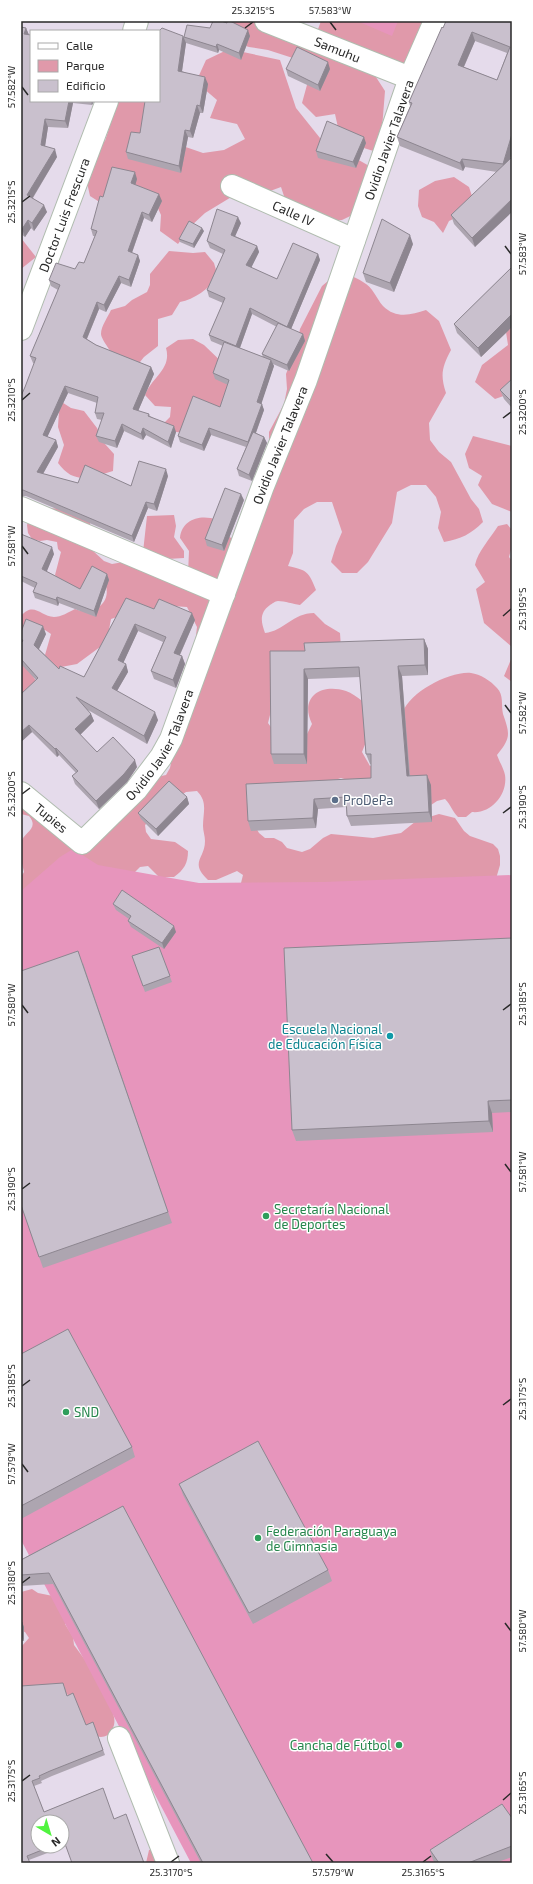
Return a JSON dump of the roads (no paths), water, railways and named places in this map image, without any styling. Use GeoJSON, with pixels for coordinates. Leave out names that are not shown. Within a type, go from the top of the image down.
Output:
{"type":"FeatureCollection","features":[{"type":"Feature","properties":{"kind":"street","name":"Samuhu"},"geometry":{"type":"LineString","coordinates":[[266,21],[410,78]]}},
{"type":"Feature","properties":{"kind":"street","name":"Ovidio Javier Talavera"},"geometry":{"type":"LineString","coordinates":[[82,843],[136,790],[161,757],[179,719],[263,486],[306,380],[410,78],[435,21]]}},
{"type":"Feature","properties":{"kind":"street","name":"Doctor Luis Frescura"},"geometry":{"type":"LineString","coordinates":[[21,329],[107,102]]}},
{"type":"Feature","properties":{"kind":"street","name":"Calle IV"},"geometry":{"type":"LineString","coordinates":[[232,186],[354,240]]}},
{"type":"Feature","properties":{"kind":"street"},"geometry":{"type":"LineString","coordinates":[[21,508],[224,594]]}},
{"type":"Feature","properties":{"kind":"street","name":"Tupies"},"geometry":{"type":"LineString","coordinates":[[21,793],[82,843]]}},
{"type":"Feature","properties":{"kind":"street"},"geometry":{"type":"LineString","coordinates":[[119,1738],[168,1863]]}},
{"type":"Feature","properties":{"kind":"place","name":"ProDePa"},"geometry":{"type":"Point","coordinates":[335,800]}},
{"type":"Feature","properties":{"kind":"place","name":"Escuela Nacional de Educación Física"},"geometry":{"type":"Point","coordinates":[390,1036]}},
{"type":"Feature","properties":{"kind":"place","name":"Secretaría Nacional de Deportes"},"geometry":{"type":"Point","coordinates":[266,1216]}},
{"type":"Feature","properties":{"kind":"place","name":"SND"},"geometry":{"type":"Point","coordinates":[66,1412]}},
{"type":"Feature","properties":{"kind":"place","name":"Federación Paraguaya de Gimnasia"},"geometry":{"type":"Point","coordinates":[258,1538]}},
{"type":"Feature","properties":{"kind":"place","name":"Cancha de Fútbol"},"geometry":{"type":"Point","coordinates":[399,1745]}}]}
